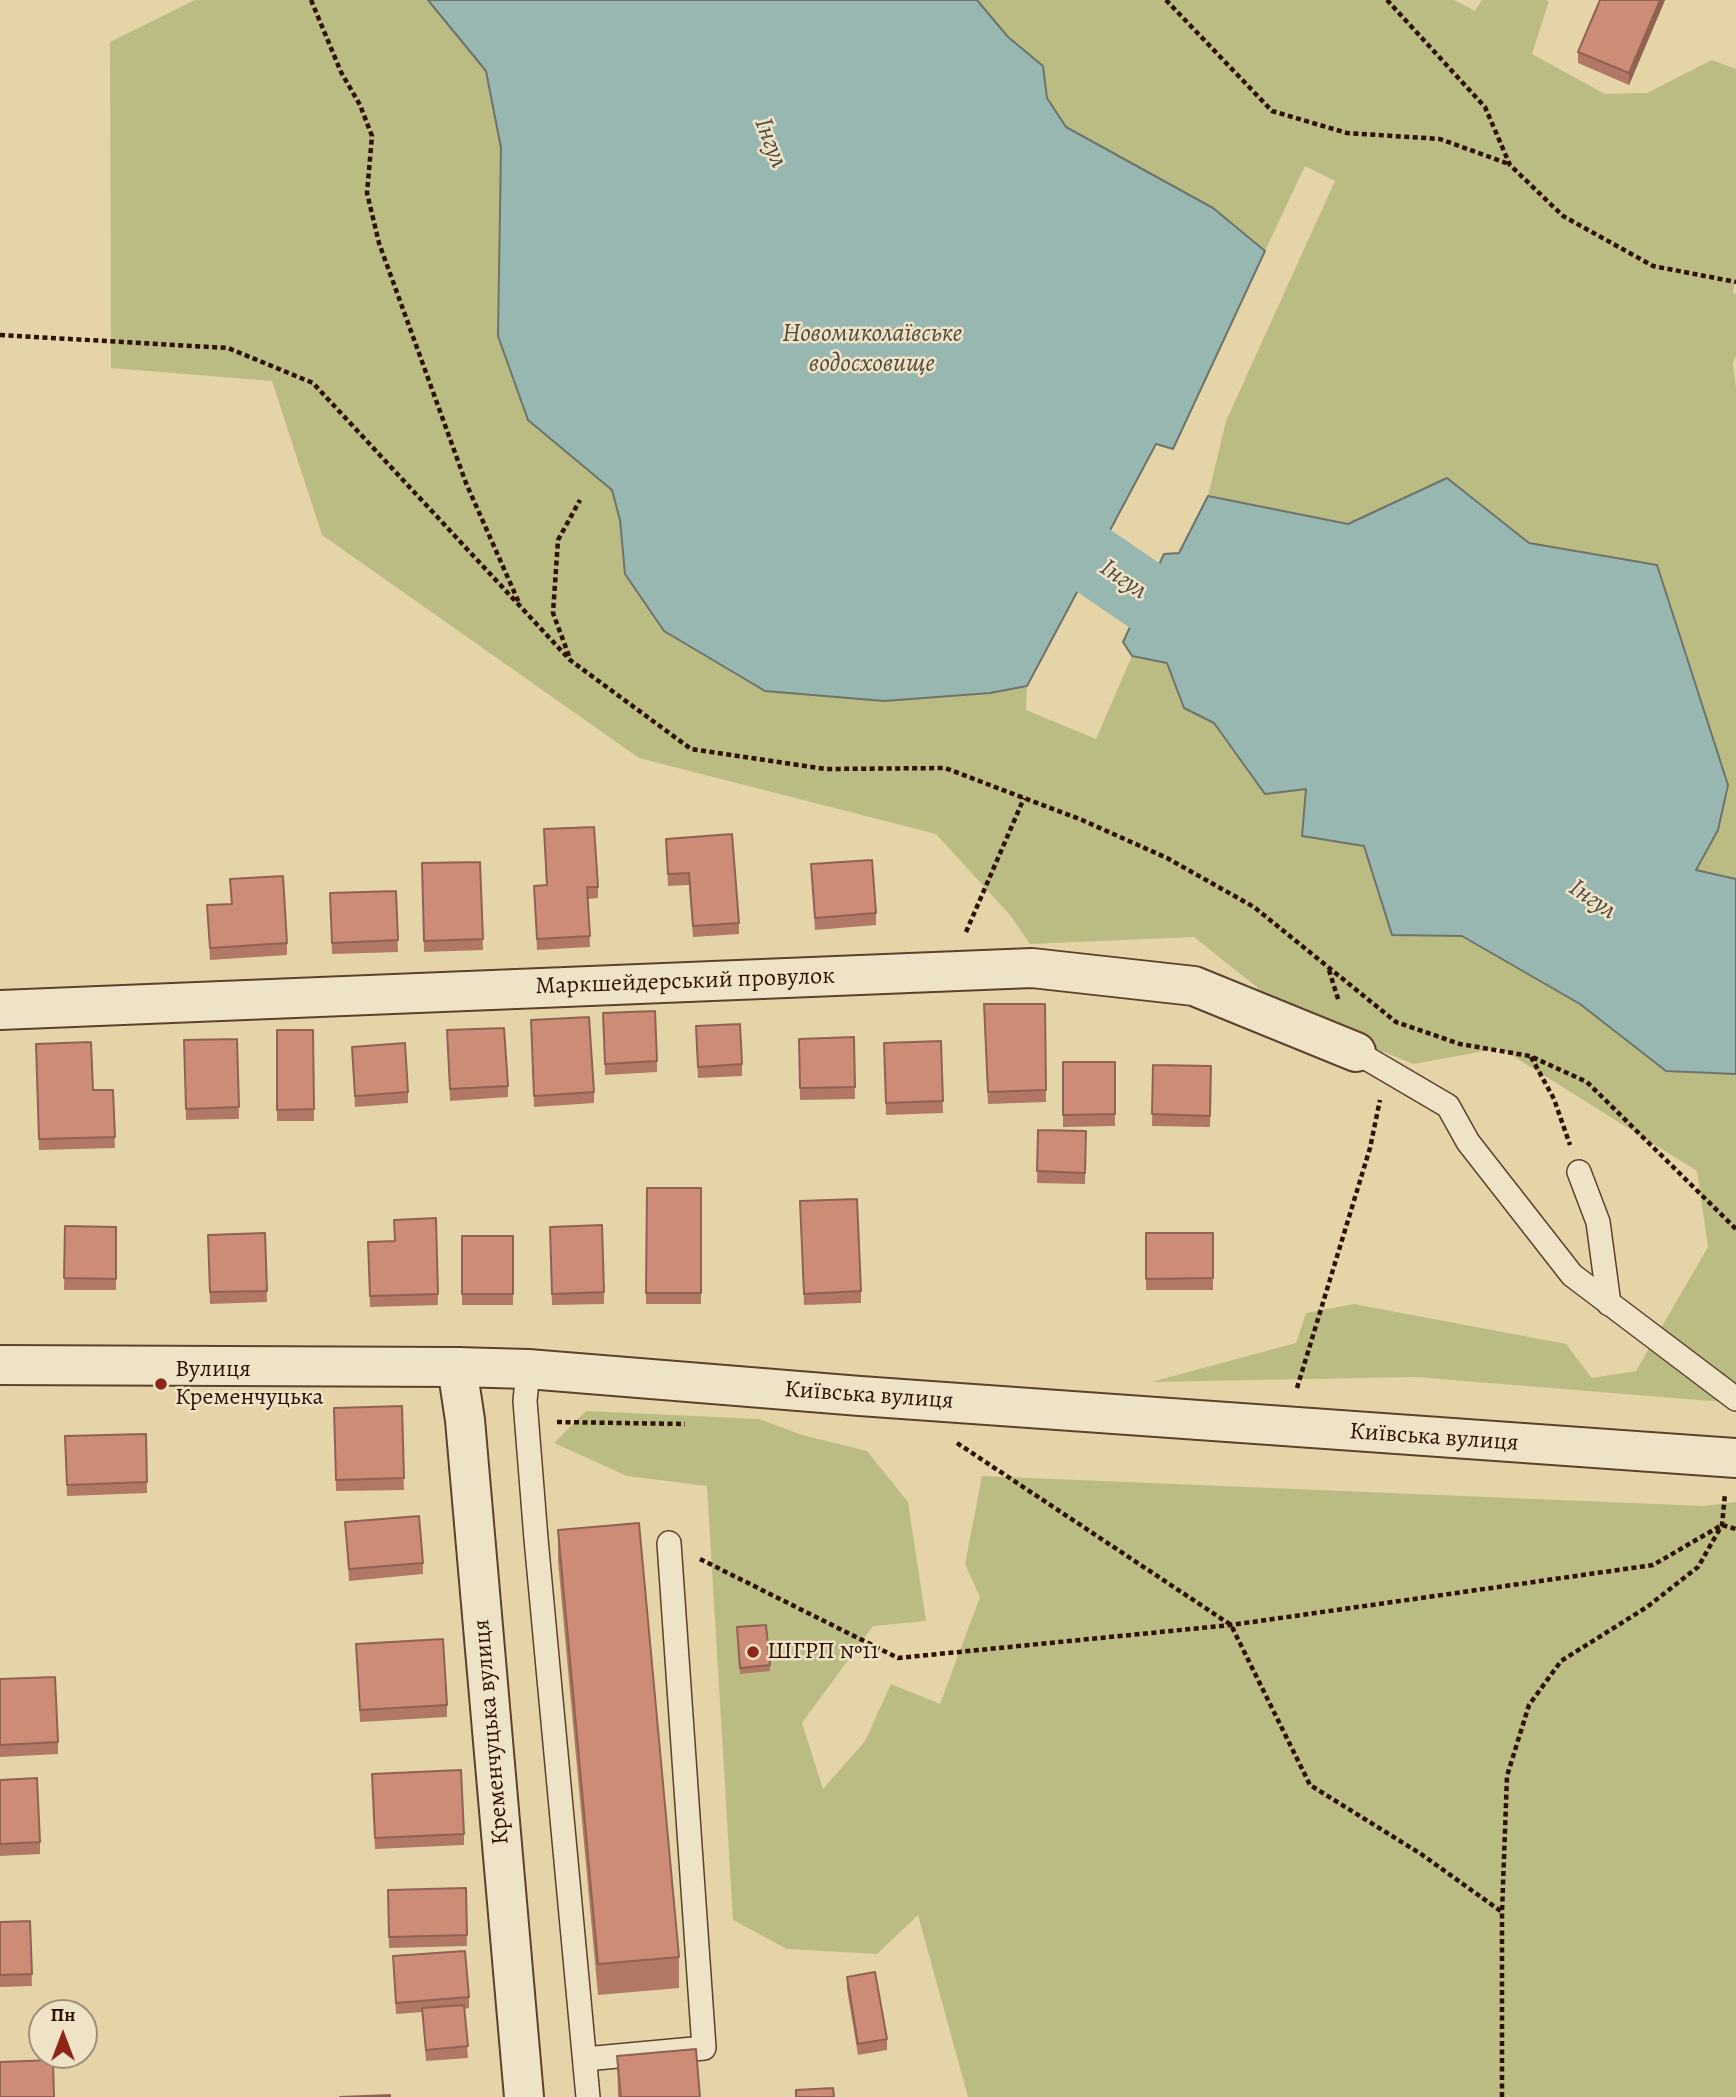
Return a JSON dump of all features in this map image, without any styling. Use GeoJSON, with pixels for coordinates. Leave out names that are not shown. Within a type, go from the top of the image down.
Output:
{"type":"FeatureCollection","features":[{"type":"Feature","properties":{"kind":"street","name":"Маркшейдерський провулок"},"geometry":{"type":"LineString","coordinates":[[0,1010],[1032,968],[1194,986],[1356,1052]]}},
{"type":"Feature","properties":{"kind":"street","name":"Київська вулиця"},"geometry":{"type":"LineString","coordinates":[[0,1365],[528,1369],[887,1398],[1728,1458]]}},
{"type":"Feature","properties":{"kind":"street","name":"Кременчуцька вулиця"},"geometry":{"type":"LineString","coordinates":[[457,1367],[465,1420],[524,2097]]}},
{"type":"Feature","properties":{"kind":"lane"},"geometry":{"type":"LineString","coordinates":[[1356,1052],[1448,1106],[1468,1142],[1572,1275],[1736,1399]]}},
{"type":"Feature","properties":{"kind":"lane"},"geometry":{"type":"LineString","coordinates":[[1579,1172],[1598,1222],[1609,1304]]}},
{"type":"Feature","properties":{"kind":"lane"},"geometry":{"type":"LineString","coordinates":[[528,1369],[525,1401],[536,1539],[588,2097]]}},
{"type":"Feature","properties":{"kind":"lane"},"geometry":{"type":"LineString","coordinates":[[585,2059],[704,2048],[669,1543]]}},
{"type":"Feature","properties":{"kind":"path"},"geometry":{"type":"LineString","coordinates":[[311,0],[372,136],[367,193],[379,243],[466,483],[522,609]]}},
{"type":"Feature","properties":{"kind":"path"},"geometry":{"type":"LineString","coordinates":[[1166,0],[1272,111],[1347,133],[1440,138],[1510,165]]}},
{"type":"Feature","properties":{"kind":"path"},"geometry":{"type":"LineString","coordinates":[[1387,0],[1485,107],[1510,165],[1563,216],[1653,266],[1736,282]]}},
{"type":"Feature","properties":{"kind":"path"},"geometry":{"type":"LineString","coordinates":[[0,335],[228,348],[313,383],[570,660],[691,749],[826,769],[945,768],[1082,820],[1167,858],[1254,907],[1396,1022],[1460,1044],[1530,1056],[1587,1082],[1736,1229]]}},
{"type":"Feature","properties":{"kind":"path"},"geometry":{"type":"LineString","coordinates":[[570,660],[553,613],[558,540],[580,500]]}},
{"type":"Feature","properties":{"kind":"path"},"geometry":{"type":"LineString","coordinates":[[949,971],[1024,798]]}},
{"type":"Feature","properties":{"kind":"path"},"geometry":{"type":"LineString","coordinates":[[1296,1391],[1370,1147],[1382,1088],[1356,1052],[1329,969]]}},
{"type":"Feature","properties":{"kind":"path"},"geometry":{"type":"LineString","coordinates":[[1530,1056],[1554,1099],[1579,1172]]}},
{"type":"Feature","properties":{"kind":"path"},"geometry":{"type":"LineString","coordinates":[[956,1443],[1231,1625],[1310,1784],[1421,1854],[1502,1912]]}},
{"type":"Feature","properties":{"kind":"path"},"geometry":{"type":"LineString","coordinates":[[1502,2097],[1502,1912],[1507,1776],[1529,1705],[1561,1661],[1647,1607],[1698,1567],[1722,1525],[1728,1458]]}},
{"type":"Feature","properties":{"kind":"path"},"geometry":{"type":"LineString","coordinates":[[669,1543],[898,1658],[1231,1625],[1653,1565],[1722,1525],[1736,1529]]}},
{"type":"Feature","properties":{"kind":"green space"},"geometry":{"type":"Polygon","coordinates":[[[195,0],[428,0],[486,71],[501,148],[498,336],[528,420],[612,490],[620,520],[625,574],[884,701],[990,693],[1027,686],[1026,710],[1096,739],[1132,656],[1167,663],[1184,708],[1214,723],[1265,794],[1306,789],[1303,836],[1364,846],[1392,935],[1462,936],[1580,1004],[1666,1070],[1736,1074],[1736,1403],[1415,1377],[1151,1382],[1296,1343],[1306,1313],[1354,1304],[1566,1344],[1592,1378],[1636,1371],[1708,1247],[1697,1171],[1500,1048],[1414,1064],[1293,1016],[1194,937],[1030,944],[1010,915],[936,834],[639,758],[322,535],[272,381],[111,368],[110,42],[195,0]]]}},
{"type":"Feature","properties":{"kind":"green space"},"geometry":{"type":"Polygon","coordinates":[[[977,0],[1454,0],[1475,11],[1482,0],[1545,0],[1549,1],[1532,54],[1605,94],[1647,93],[1712,60],[1736,69],[1736,279],[1733,292],[1736,295],[1736,356],[1733,363],[1736,387],[1736,879],[1696,870],[1718,830],[1688,666],[1657,565],[1529,543],[1447,478],[1348,524],[1208,496],[1226,421],[1335,181],[1305,166],[1265,251],[1213,208],[1066,127],[1047,98],[1043,66],[1008,37],[977,0]]]}},
{"type":"Feature","properties":{"kind":"green space"},"geometry":{"type":"Polygon","coordinates":[[[586,1411],[759,1419],[802,1435],[867,1451],[908,1502],[926,1621],[873,1626],[802,1723],[823,1789],[865,1741],[891,1684],[940,1704],[980,1597],[965,1564],[982,1476],[1703,1506],[1736,1502],[1736,2097],[968,2097],[918,1915],[877,1954],[787,1949],[733,1920],[707,1486],[627,1476],[554,1443],[586,1411]]]}},
{"type":"Feature","properties":{"kind":"water","name":"Новомиколаївське водосховище"},"geometry":{"type":"Polygon","coordinates":[[[428,0],[977,0],[1008,37],[1043,66],[1047,98],[1066,127],[1213,208],[1265,251],[1173,449],[1156,444],[1027,686],[990,693],[884,701],[765,691],[664,631],[625,574],[620,520],[612,490],[528,420],[498,336],[501,148],[486,71],[428,0]]]}},
{"type":"Feature","properties":{"kind":"water"},"geometry":{"type":"Polygon","coordinates":[[[1447,478],[1529,543],[1657,565],[1728,785],[1718,830],[1696,870],[1736,879],[1736,1074],[1666,1071],[1580,1004],[1462,936],[1392,935],[1364,846],[1302,836],[1306,789],[1265,794],[1214,723],[1184,708],[1167,663],[1132,656],[1123,642],[1164,554],[1179,553],[1208,496],[1348,524],[1447,478]]]}},
{"type":"Feature","properties":{"kind":"building"},"geometry":{"type":"Polygon","coordinates":[[[1600,0],[1660,0],[1629,73],[1578,52],[1600,0]]]}},
{"type":"Feature","properties":{"kind":"building"},"geometry":{"type":"Polygon","coordinates":[[[594,827],[598,887],[587,887],[590,936],[537,939],[534,886],[547,885],[544,829],[594,827]]]}},
{"type":"Feature","properties":{"kind":"building"},"geometry":{"type":"Polygon","coordinates":[[[732,834],[739,923],[693,926],[689,873],[668,874],[666,839],[732,834]]]}},
{"type":"Feature","properties":{"kind":"building"},"geometry":{"type":"Polygon","coordinates":[[[872,860],[876,913],[815,918],[811,864],[872,860]]]}},
{"type":"Feature","properties":{"kind":"building"},"geometry":{"type":"Polygon","coordinates":[[[480,862],[483,939],[424,941],[422,863],[480,862]]]}},
{"type":"Feature","properties":{"kind":"building"},"geometry":{"type":"Polygon","coordinates":[[[283,876],[287,943],[210,948],[207,905],[232,904],[230,879],[283,876]]]}},
{"type":"Feature","properties":{"kind":"building"},"geometry":{"type":"Polygon","coordinates":[[[396,891],[398,940],[332,943],[330,893],[396,891]]]}},
{"type":"Feature","properties":{"kind":"building"},"geometry":{"type":"Polygon","coordinates":[[[984,1004],[1045,1004],[1046,1090],[988,1092],[984,1004]]]}},
{"type":"Feature","properties":{"kind":"building"},"geometry":{"type":"Polygon","coordinates":[[[655,1011],[657,1061],[605,1064],[603,1013],[655,1011]]]}},
{"type":"Feature","properties":{"kind":"building"},"geometry":{"type":"Polygon","coordinates":[[[589,1017],[594,1092],[534,1096],[531,1020],[589,1017]]]}},
{"type":"Feature","properties":{"kind":"building"},"geometry":{"type":"Polygon","coordinates":[[[740,1024],[742,1064],[698,1067],[696,1026],[740,1024]]]}},
{"type":"Feature","properties":{"kind":"building"},"geometry":{"type":"Polygon","coordinates":[[[504,1028],[508,1086],[450,1089],[447,1030],[504,1028]]]}},
{"type":"Feature","properties":{"kind":"building"},"geometry":{"type":"Polygon","coordinates":[[[277,1030],[313,1030],[314,1109],[277,1110],[277,1030]]]}},
{"type":"Feature","properties":{"kind":"building"},"geometry":{"type":"Polygon","coordinates":[[[854,1037],[855,1087],[800,1088],[799,1039],[854,1037]]]}},
{"type":"Feature","properties":{"kind":"building"},"geometry":{"type":"Polygon","coordinates":[[[237,1039],[239,1107],[186,1109],[184,1040],[237,1039]]]}},
{"type":"Feature","properties":{"kind":"building"},"geometry":{"type":"Polygon","coordinates":[[[941,1041],[943,1101],[886,1103],[884,1043],[941,1041]]]}},
{"type":"Feature","properties":{"kind":"building"},"geometry":{"type":"Polygon","coordinates":[[[91,1042],[93,1090],[113,1090],[115,1137],[39,1139],[36,1044],[91,1042]]]}},
{"type":"Feature","properties":{"kind":"building"},"geometry":{"type":"Polygon","coordinates":[[[405,1043],[408,1092],[355,1096],[352,1047],[405,1043]]]}},
{"type":"Feature","properties":{"kind":"building"},"geometry":{"type":"Polygon","coordinates":[[[1063,1062],[1115,1062],[1115,1114],[1063,1115],[1063,1062]]]}},
{"type":"Feature","properties":{"kind":"building"},"geometry":{"type":"Polygon","coordinates":[[[1153,1065],[1211,1066],[1210,1116],[1152,1114],[1153,1065]]]}},
{"type":"Feature","properties":{"kind":"building"},"geometry":{"type":"Polygon","coordinates":[[[1038,1130],[1086,1131],[1085,1173],[1037,1171],[1038,1130]]]}},
{"type":"Feature","properties":{"kind":"building"},"geometry":{"type":"Polygon","coordinates":[[[647,1188],[701,1188],[701,1293],[646,1293],[647,1188]]]}},
{"type":"Feature","properties":{"kind":"building"},"geometry":{"type":"Polygon","coordinates":[[[857,1199],[861,1291],[804,1294],[800,1201],[857,1199]]]}},
{"type":"Feature","properties":{"kind":"building"},"geometry":{"type":"Polygon","coordinates":[[[436,1218],[438,1294],[370,1296],[368,1242],[395,1241],[394,1220],[436,1218]]]}},
{"type":"Feature","properties":{"kind":"building"},"geometry":{"type":"Polygon","coordinates":[[[602,1225],[604,1292],[552,1294],[550,1227],[602,1225]]]}},
{"type":"Feature","properties":{"kind":"building"},"geometry":{"type":"Polygon","coordinates":[[[65,1226],[116,1227],[116,1279],[64,1278],[65,1226]]]}},
{"type":"Feature","properties":{"kind":"building"},"geometry":{"type":"Polygon","coordinates":[[[265,1233],[267,1291],[210,1292],[208,1235],[265,1233]]]}},
{"type":"Feature","properties":{"kind":"building"},"geometry":{"type":"Polygon","coordinates":[[[1146,1233],[1213,1233],[1213,1278],[1146,1279],[1146,1233]]]}},
{"type":"Feature","properties":{"kind":"building"},"geometry":{"type":"Polygon","coordinates":[[[462,1236],[513,1236],[513,1294],[462,1294],[462,1236]]]}},
{"type":"Feature","properties":{"kind":"building"},"geometry":{"type":"Polygon","coordinates":[[[402,1406],[404,1478],[336,1480],[334,1408],[402,1406]]]}},
{"type":"Feature","properties":{"kind":"building"},"geometry":{"type":"Polygon","coordinates":[[[146,1434],[147,1482],[67,1485],[65,1436],[146,1434]]]}},
{"type":"Feature","properties":{"kind":"building"},"geometry":{"type":"Polygon","coordinates":[[[419,1516],[423,1563],[349,1569],[345,1522],[419,1516]]]}},
{"type":"Feature","properties":{"kind":"building"},"geometry":{"type":"Polygon","coordinates":[[[639,1523],[679,1957],[598,1964],[558,1530],[639,1523]]]}},
{"type":"Feature","properties":{"kind":"building","name":"ШГРП №11"},"geometry":{"type":"Polygon","coordinates":[[[766,1625],[770,1665],[740,1668],[737,1627],[766,1625]]]}},
{"type":"Feature","properties":{"kind":"building"},"geometry":{"type":"Polygon","coordinates":[[[443,1639],[447,1705],[360,1710],[356,1644],[443,1639]]]}},
{"type":"Feature","properties":{"kind":"building"},"geometry":{"type":"Polygon","coordinates":[[[55,1677],[58,1742],[0,1745],[0,1679],[55,1677]]]}},
{"type":"Feature","properties":{"kind":"building"},"geometry":{"type":"Polygon","coordinates":[[[461,1770],[464,1834],[375,1838],[372,1774],[461,1770]]]}},
{"type":"Feature","properties":{"kind":"building"},"geometry":{"type":"Polygon","coordinates":[[[37,1778],[40,1842],[0,1844],[0,1780],[37,1778]]]}},
{"type":"Feature","properties":{"kind":"building"},"geometry":{"type":"Polygon","coordinates":[[[466,1888],[467,1935],[389,1937],[388,1890],[466,1888]]]}},
{"type":"Feature","properties":{"kind":"building"},"geometry":{"type":"Polygon","coordinates":[[[30,1921],[32,1974],[0,1975],[0,1922],[30,1921]]]}},
{"type":"Feature","properties":{"kind":"building"},"geometry":{"type":"Polygon","coordinates":[[[465,1951],[469,1997],[396,2003],[393,1956],[465,1951]]]}},
{"type":"Feature","properties":{"kind":"building"},"geometry":{"type":"Polygon","coordinates":[[[875,1972],[887,2039],[858,2044],[847,1977],[875,1972]]]}},
{"type":"Feature","properties":{"kind":"building"},"geometry":{"type":"Polygon","coordinates":[[[464,2005],[468,2046],[426,2050],[422,2008],[464,2005]]]}},
{"type":"Feature","properties":{"kind":"building"},"geometry":{"type":"Polygon","coordinates":[[[696,2049],[700,2097],[621,2097],[617,2056],[696,2049]]]}},
{"type":"Feature","properties":{"kind":"building"},"geometry":{"type":"Polygon","coordinates":[[[28,2061],[28,2069],[53,2069],[54,2097],[0,2097],[0,2062],[28,2061]]]}},
{"type":"Feature","properties":{"kind":"building"},"geometry":{"type":"Polygon","coordinates":[[[833,2088],[834,2097],[796,2097],[796,2090],[833,2088]]]}},
{"type":"Feature","properties":{"kind":"building"},"geometry":{"type":"Polygon","coordinates":[[[390,2095],[390,2097],[340,2097],[390,2095]]]}},
{"type":"Feature","properties":{"kind":"waterway","name":"Інгул"},"geometry":{"type":"LineString","coordinates":[[1013,506],[1225,650]]}},
{"type":"Feature","properties":{"kind":"place","name":"Вулиця Кременчуцька"},"geometry":{"type":"Point","coordinates":[161,1384]}},
{"type":"Feature","properties":{"kind":"place","name":"ШГРП №11"},"geometry":{"type":"Point","coordinates":[753,1652]}}]}
